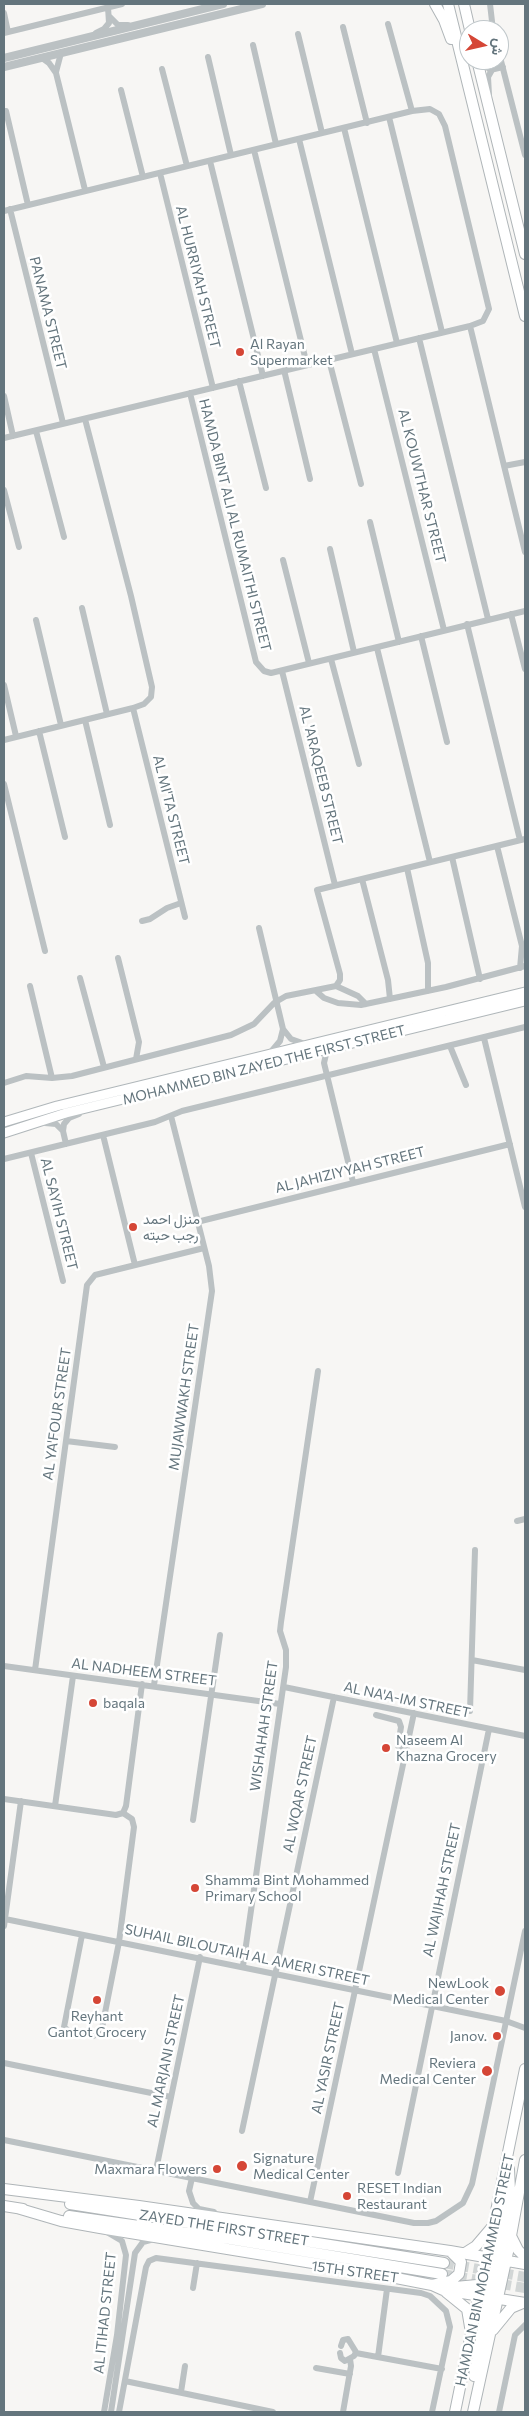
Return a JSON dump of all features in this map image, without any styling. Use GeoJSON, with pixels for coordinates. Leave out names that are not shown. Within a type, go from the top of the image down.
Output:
{"type":"FeatureCollection","features":[{"type":"Feature","properties":{"kind":"main road"},"geometry":{"type":"LineString","coordinates":[[434,4],[448,30],[469,109],[478,126]]}},
{"type":"Feature","properties":{"kind":"main road"},"geometry":{"type":"LineString","coordinates":[[448,4],[525,316]]}},
{"type":"Feature","properties":{"kind":"main road"},"geometry":{"type":"LineString","coordinates":[[464,4],[468,20]]}},
{"type":"Feature","properties":{"kind":"main road"},"geometry":{"type":"LineString","coordinates":[[481,70],[525,254]]}},
{"type":"Feature","properties":{"kind":"main road","name":"MOHAMMED BIN ZAYED THE FIRST STREET"},"geometry":{"type":"LineString","coordinates":[[4,1122],[57,1106],[525,992]]}},
{"type":"Feature","properties":{"kind":"main road","name":"MOHAMMED BIN ZAYED THE FIRST STREET"},"geometry":{"type":"LineString","coordinates":[[5,1133],[47,1118],[525,1001]]}},
{"type":"Feature","properties":{"kind":"main road","name":"HAMDAN BIN MOHAMMED STREET"},"geometry":{"type":"LineString","coordinates":[[473,2412],[490,2335],[489,2290],[497,2259],[495,2223],[525,2069]]}},
{"type":"Feature","properties":{"kind":"main road"},"geometry":{"type":"LineString","coordinates":[[476,2397],[474,2379],[489,2290],[501,2274],[497,2259],[510,2191],[508,2158]]}},
{"type":"Feature","properties":{"kind":"main road","name":"HAMDAN BIN MOHAMMED STREET"},"geometry":{"type":"LineString","coordinates":[[455,2412],[471,2333],[489,2290],[497,2259],[511,2236],[525,2160]]}},
{"type":"Feature","properties":{"kind":"main road"},"geometry":{"type":"LineString","coordinates":[[4,2189],[244,2221],[465,2253],[525,2264]]}},
{"type":"Feature","properties":{"kind":"main road","name":"ZAYED THE FIRST STREET"},"geometry":{"type":"LineString","coordinates":[[4,2194],[444,2263]]}},
{"type":"Feature","properties":{"kind":"main road","name":"ZAYED THE FIRST STREET"},"geometry":{"type":"LineString","coordinates":[[4,2206],[230,2239],[442,2274]]}},
{"type":"Feature","properties":{"kind":"main road"},"geometry":{"type":"LineString","coordinates":[[16,2208],[61,2221],[162,2239],[432,2285],[489,2290],[525,2303]]}},
{"type":"Feature","properties":{"kind":"main road"},"geometry":{"type":"LineString","coordinates":[[465,2253],[476,2246],[495,2223]]}},
{"type":"Feature","properties":{"kind":"main road"},"geometry":{"type":"LineString","coordinates":[[511,2236],[518,2250],[525,2257]]}},
{"type":"Feature","properties":{"kind":"main road"},"geometry":{"type":"LineString","coordinates":[[432,2285],[451,2281],[459,2274],[460,2262],[450,2251]]}},
{"type":"Feature","properties":{"kind":"main road"},"geometry":{"type":"LineString","coordinates":[[432,2285],[443,2290],[467,2309],[471,2333]]}},
{"type":"Feature","properties":{"kind":"main road"},"geometry":{"type":"LineString","coordinates":[[443,2290],[489,2290]]}},
{"type":"Feature","properties":{"kind":"main road"},"geometry":{"type":"LineString","coordinates":[[490,2335],[512,2308],[525,2303]]}},
{"type":"Feature","properties":{"kind":"street"},"geometry":{"type":"LineString","coordinates":[[4,13],[6,32],[122,4]]}},
{"type":"Feature","properties":{"kind":"street"},"geometry":{"type":"LineString","coordinates":[[4,58],[223,4]]}},
{"type":"Feature","properties":{"kind":"street"},"geometry":{"type":"LineString","coordinates":[[4,67],[262,4]]}},
{"type":"Feature","properties":{"kind":"street"},"geometry":{"type":"LineString","coordinates":[[490,4],[492,20]]}},
{"type":"Feature","properties":{"kind":"street"},"geometry":{"type":"LineString","coordinates":[[86,38],[106,28],[110,17],[108,7]]}},
{"type":"Feature","properties":{"kind":"street"},"geometry":{"type":"LineString","coordinates":[[110,17],[118,25],[143,24]]}},
{"type":"Feature","properties":{"kind":"street"},"geometry":{"type":"LineString","coordinates":[[388,24],[412,111]]}},
{"type":"Feature","properties":{"kind":"street"},"geometry":{"type":"LineString","coordinates":[[343,27],[367,123]]}},
{"type":"Feature","properties":{"kind":"street"},"geometry":{"type":"LineString","coordinates":[[298,34],[322,134]]}},
{"type":"Feature","properties":{"kind":"street"},"geometry":{"type":"LineString","coordinates":[[253,45],[276,144]]}},
{"type":"Feature","properties":{"kind":"street"},"geometry":{"type":"LineString","coordinates":[[56,73],[61,53]]}},
{"type":"Feature","properties":{"kind":"street"},"geometry":{"type":"LineString","coordinates":[[208,57],[231,155]]}},
{"type":"Feature","properties":{"kind":"street"},"geometry":{"type":"LineString","coordinates":[[42,58],[52,66],[56,73],[85,190]]}},
{"type":"Feature","properties":{"kind":"street"},"geometry":{"type":"LineString","coordinates":[[162,69],[187,166]]}},
{"type":"Feature","properties":{"kind":"street"},"geometry":{"type":"LineString","coordinates":[[488,100],[488,77],[492,70]]}},
{"type":"Feature","properties":{"kind":"street"},"geometry":{"type":"LineString","coordinates":[[504,70],[525,155]]}},
{"type":"Feature","properties":{"kind":"street"},"geometry":{"type":"LineString","coordinates":[[121,90],[143,177]]}},
{"type":"Feature","properties":{"kind":"street"},"geometry":{"type":"LineString","coordinates":[[4,438],[470,326],[483,321],[489,309],[445,126],[441,117],[433,110],[412,111],[7,210]]}},
{"type":"Feature","properties":{"kind":"street"},"geometry":{"type":"LineString","coordinates":[[6,111],[28,205]]}},
{"type":"Feature","properties":{"kind":"street"},"geometry":{"type":"LineString","coordinates":[[389,117],[442,332]]}},
{"type":"Feature","properties":{"kind":"street"},"geometry":{"type":"LineString","coordinates":[[344,128],[396,343]]}},
{"type":"Feature","properties":{"kind":"street"},"geometry":{"type":"LineString","coordinates":[[299,139],[352,354]]}},
{"type":"Feature","properties":{"kind":"street"},"geometry":{"type":"LineString","coordinates":[[254,150],[307,365]]}},
{"type":"Feature","properties":{"kind":"street"},"geometry":{"type":"LineString","coordinates":[[210,160],[263,376]]}},
{"type":"Feature","properties":{"kind":"street","name":"AL HURRIYAH STREET"},"geometry":{"type":"LineString","coordinates":[[160,173],[213,388]]}},
{"type":"Feature","properties":{"kind":"street","name":"PANAMA STREET"},"geometry":{"type":"LineString","coordinates":[[7,210],[62,424]]}},
{"type":"Feature","properties":{"kind":"street"},"geometry":{"type":"LineString","coordinates":[[470,326],[525,552]]}},
{"type":"Feature","properties":{"kind":"street"},"geometry":{"type":"LineString","coordinates":[[420,338],[456,479],[488,619]]}},
{"type":"Feature","properties":{"kind":"street","name":"AL KOUWTHAR STREET"},"geometry":{"type":"LineString","coordinates":[[374,349],[444,630]]}},
{"type":"Feature","properties":{"kind":"street"},"geometry":{"type":"LineString","coordinates":[[329,360],[362,484]]}},
{"type":"Feature","properties":{"kind":"street"},"geometry":{"type":"LineString","coordinates":[[284,370],[310,479]]}},
{"type":"Feature","properties":{"kind":"street"},"geometry":{"type":"LineString","coordinates":[[239,381],[266,488]]}},
{"type":"Feature","properties":{"kind":"street","name":"HAMDA BINT ALI AL RUMAITHI STREET"},"geometry":{"type":"LineString","coordinates":[[190,393],[256,662],[260,669],[267,673],[282,671],[525,611]]}},
{"type":"Feature","properties":{"kind":"street"},"geometry":{"type":"LineString","coordinates":[[4,396],[13,436]]}},
{"type":"Feature","properties":{"kind":"street"},"geometry":{"type":"LineString","coordinates":[[4,740],[133,708],[149,702],[153,692],[85,419]]}},
{"type":"Feature","properties":{"kind":"street"},"geometry":{"type":"LineString","coordinates":[[36,431],[64,536]]}},
{"type":"Feature","properties":{"kind":"street"},"geometry":{"type":"LineString","coordinates":[[504,466],[525,462]]}},
{"type":"Feature","properties":{"kind":"street"},"geometry":{"type":"LineString","coordinates":[[4,490],[19,547]]}},
{"type":"Feature","properties":{"kind":"street"},"geometry":{"type":"LineString","coordinates":[[370,522],[399,642]]}},
{"type":"Feature","properties":{"kind":"street"},"geometry":{"type":"LineString","coordinates":[[330,549],[354,652]]}},
{"type":"Feature","properties":{"kind":"street"},"geometry":{"type":"LineString","coordinates":[[283,560],[309,664]]}},
{"type":"Feature","properties":{"kind":"street"},"geometry":{"type":"LineString","coordinates":[[82,608],[107,714]]}},
{"type":"Feature","properties":{"kind":"street"},"geometry":{"type":"LineString","coordinates":[[511,614],[525,669]]}},
{"type":"Feature","properties":{"kind":"street"},"geometry":{"type":"LineString","coordinates":[[36,620],[61,726]]}},
{"type":"Feature","properties":{"kind":"street"},"geometry":{"type":"LineString","coordinates":[[336,986],[341,976],[317,890],[523,839],[467,624]]}},
{"type":"Feature","properties":{"kind":"street"},"geometry":{"type":"LineString","coordinates":[[421,636],[447,742]]}},
{"type":"Feature","properties":{"kind":"street"},"geometry":{"type":"LineString","coordinates":[[377,648],[430,862]]}},
{"type":"Feature","properties":{"kind":"street"},"geometry":{"type":"LineString","coordinates":[[331,659],[359,764]]}},
{"type":"Feature","properties":{"kind":"street","name":"AL 'ARAQEEB STREET"},"geometry":{"type":"LineString","coordinates":[[282,671],[335,885]]}},
{"type":"Feature","properties":{"kind":"street"},"geometry":{"type":"LineString","coordinates":[[4,685],[16,736]]}},
{"type":"Feature","properties":{"kind":"street","name":"AL MI'TA STREET"},"geometry":{"type":"LineString","coordinates":[[133,708],[185,917]]}},
{"type":"Feature","properties":{"kind":"street"},"geometry":{"type":"LineString","coordinates":[[84,720],[110,826]]}},
{"type":"Feature","properties":{"kind":"street"},"geometry":{"type":"LineString","coordinates":[[39,731],[65,837]]}},
{"type":"Feature","properties":{"kind":"street"},"geometry":{"type":"LineString","coordinates":[[4,784],[45,951]]}},
{"type":"Feature","properties":{"kind":"street"},"geometry":{"type":"LineString","coordinates":[[316,991],[324,998],[342,1004],[366,1004],[480,979],[523,967],[522,946],[497,846]]}},
{"type":"Feature","properties":{"kind":"street"},"geometry":{"type":"LineString","coordinates":[[452,857],[480,979]]}},
{"type":"Feature","properties":{"kind":"street"},"geometry":{"type":"LineString","coordinates":[[407,868],[428,963],[428,991]]}},
{"type":"Feature","properties":{"kind":"street"},"geometry":{"type":"LineString","coordinates":[[362,879],[388,980],[390,999]]}},
{"type":"Feature","properties":{"kind":"street"},"geometry":{"type":"LineString","coordinates":[[142,921],[150,919],[167,908],[181,903]]}},
{"type":"Feature","properties":{"kind":"street"},"geometry":{"type":"LineString","coordinates":[[258,928],[283,1029],[291,1039],[309,1045]]}},
{"type":"Feature","properties":{"kind":"street"},"geometry":{"type":"LineString","coordinates":[[118,958],[139,1042],[136,1059]]}},
{"type":"Feature","properties":{"kind":"street"},"geometry":{"type":"LineString","coordinates":[[80,978],[104,1068]]}},
{"type":"Feature","properties":{"kind":"street"},"geometry":{"type":"LineString","coordinates":[[30,986],[52,1078]]}},
{"type":"Feature","properties":{"kind":"street"},"geometry":{"type":"LineString","coordinates":[[4,1083],[26,1076],[67,1077],[243,1030],[259,1020],[276,1001],[286,996],[336,986],[358,996],[366,1004]]}},
{"type":"Feature","properties":{"kind":"street"},"geometry":{"type":"LineString","coordinates":[[4,1159],[525,1027]]}},
{"type":"Feature","properties":{"kind":"street"},"geometry":{"type":"LineString","coordinates":[[267,1055],[280,1042],[283,1029]]}},
{"type":"Feature","properties":{"kind":"street"},"geometry":{"type":"LineString","coordinates":[[484,1038],[523,1189],[525,1207]]}},
{"type":"Feature","properties":{"kind":"street"},"geometry":{"type":"LineString","coordinates":[[139,1042],[150,1056]]}},
{"type":"Feature","properties":{"kind":"street"},"geometry":{"type":"LineString","coordinates":[[450,1046],[466,1085]]}},
{"type":"Feature","properties":{"kind":"street"},"geometry":{"type":"LineString","coordinates":[[328,1050],[324,1063],[326,1076],[353,1182]]}},
{"type":"Feature","properties":{"kind":"street"},"geometry":{"type":"LineString","coordinates":[[314,1053],[324,1063]]}},
{"type":"Feature","properties":{"kind":"street"},"geometry":{"type":"LineString","coordinates":[[66,1144],[63,1131],[64,1124],[72,1116],[98,1110],[113,1103]]}},
{"type":"Feature","properties":{"kind":"street","name":"MUJAWWAKH STREET"},"geometry":{"type":"LineString","coordinates":[[154,1686],[212,1296],[212,1280],[170,1116]]}},
{"type":"Feature","properties":{"kind":"street"},"geometry":{"type":"LineString","coordinates":[[5,1133],[46,1122],[56,1124],[63,1131]]}},
{"type":"Feature","properties":{"kind":"street"},"geometry":{"type":"LineString","coordinates":[[103,1135],[135,1265]]}},
{"type":"Feature","properties":{"kind":"street","name":"AL JAHIZIYYAH STREET"},"geometry":{"type":"LineString","coordinates":[[197,1222],[510,1144]]}},
{"type":"Feature","properties":{"kind":"street","name":"AL SAYIH STREET"},"geometry":{"type":"LineString","coordinates":[[31,1153],[62,1281]]}},
{"type":"Feature","properties":{"kind":"street","name":"AL YA'FOUR STREET"},"geometry":{"type":"LineString","coordinates":[[35,1670],[87,1285],[95,1275],[204,1248]]}},
{"type":"Feature","properties":{"kind":"street","name":"WISHAHAH STREET"},"geometry":{"type":"LineString","coordinates":[[243,1966],[284,1687],[287,1659],[280,1631],[318,1371]]}},
{"type":"Feature","properties":{"kind":"street"},"geometry":{"type":"LineString","coordinates":[[66,1441],[115,1447]]}},
{"type":"Feature","properties":{"kind":"street"},"geometry":{"type":"LineString","coordinates":[[517,1521],[525,1519]]}},
{"type":"Feature","properties":{"kind":"street"},"geometry":{"type":"LineString","coordinates":[[470,1711],[475,1550]]}},
{"type":"Feature","properties":{"kind":"street"},"geometry":{"type":"LineString","coordinates":[[193,1820],[220,1635]]}},
{"type":"Feature","properties":{"kind":"street"},"geometry":{"type":"LineString","coordinates":[[472,1660],[525,1670]]}},
{"type":"Feature","properties":{"kind":"street","name":"AL NADHEEM STREET"},"geometry":{"type":"LineString","coordinates":[[4,1668],[35,1670],[280,1704]]}},
{"type":"Feature","properties":{"kind":"street"},"geometry":{"type":"LineString","coordinates":[[55,1806],[72,1676]]}},
{"type":"Feature","properties":{"kind":"street"},"geometry":{"type":"LineString","coordinates":[[4,1799],[116,1815],[123,1812],[126,1806],[142,1684]]}},
{"type":"Feature","properties":{"kind":"street","name":"AL NA'A-IM STREET"},"geometry":{"type":"LineString","coordinates":[[284,1687],[525,1736]]}},
{"type":"Feature","properties":{"kind":"street","name":"AL WQAR STREET"},"geometry":{"type":"LineString","coordinates":[[242,2131],[334,1697]]}},
{"type":"Feature","properties":{"kind":"street","name":"AL YASIR STREET"},"geometry":{"type":"LineString","coordinates":[[310,2202],[414,1713]]}},
{"type":"Feature","properties":{"kind":"street"},"geometry":{"type":"LineString","coordinates":[[376,1715],[399,1721],[401,1727],[398,1746],[400,1750],[406,1752]]}},
{"type":"Feature","properties":{"kind":"street","name":"AL WAJIHAH STREET"},"geometry":{"type":"LineString","coordinates":[[398,2173],[489,1729]]}},
{"type":"Feature","properties":{"kind":"street"},"geometry":{"type":"LineString","coordinates":[[4,1926],[21,1801]]}},
{"type":"Feature","properties":{"kind":"street"},"geometry":{"type":"LineString","coordinates":[[82,1935],[64,2027],[69,2031],[90,2036],[96,2035],[102,2028],[119,1942],[134,1827],[132,1819],[123,1812]]}},
{"type":"Feature","properties":{"kind":"street","name":"SUHAIL BILOUTAIH AL AMERI STREET"},"geometry":{"type":"LineString","coordinates":[[5,1919],[200,1957],[506,2021],[525,2028]]}},
{"type":"Feature","properties":{"kind":"street"},"geometry":{"type":"LineString","coordinates":[[4,2140],[310,2202],[428,2223],[456,2209],[467,2197],[474,2177],[525,1931]]}},
{"type":"Feature","properties":{"kind":"street","name":"AL MARJANI STREET"},"geometry":{"type":"LineString","coordinates":[[156,2170],[200,1957]]}},
{"type":"Feature","properties":{"kind":"street","name":"SUHAIL BILOUTAIH AL AMERI STREET"},"geometry":{"type":"LineString","coordinates":[[514,2023],[525,2021]]}},
{"type":"Feature","properties":{"kind":"street"},"geometry":{"type":"LineString","coordinates":[[4,2063],[171,2097]]}},
{"type":"Feature","properties":{"kind":"street"},"geometry":{"type":"LineString","coordinates":[[192,2178],[189,2196],[196,2206],[244,2221]]}},
{"type":"Feature","properties":{"kind":"street","name":"AL ITIHAD STREET"},"geometry":{"type":"LineString","coordinates":[[100,2228],[122,2241],[126,2255],[117,2335],[104,2412]]}},
{"type":"Feature","properties":{"kind":"street","name":"AL ITIHAD STREET"},"geometry":{"type":"LineString","coordinates":[[110,2412],[135,2256],[139,2246],[147,2240],[162,2239]]}},
{"type":"Feature","properties":{"kind":"street","name":"15TH STREET"},"geometry":{"type":"LineString","coordinates":[[142,2290],[146,2267],[151,2260],[159,2258],[387,2288],[426,2295],[438,2301],[446,2311],[450,2327],[432,2412]]}},
{"type":"Feature","properties":{"kind":"street"},"geometry":{"type":"LineString","coordinates":[[193,2288],[197,2263]]}},
{"type":"Feature","properties":{"kind":"street"},"geometry":{"type":"LineString","coordinates":[[119,2412],[142,2290],[130,2288]]}},
{"type":"Feature","properties":{"kind":"street"},"geometry":{"type":"LineString","coordinates":[[378,2357],[387,2288]]}},
{"type":"Feature","properties":{"kind":"street"},"geometry":{"type":"LineString","coordinates":[[498,2412],[515,2335],[525,2325]]}},
{"type":"Feature","properties":{"kind":"street"},"geometry":{"type":"LineString","coordinates":[[348,2339],[356,2348],[356,2353],[350,2359],[343,2360],[341,2350],[343,2340],[348,2339]]}},
{"type":"Feature","properties":{"kind":"street"},"geometry":{"type":"LineString","coordinates":[[356,2353],[442,2370]]}},
{"type":"Feature","properties":{"kind":"street"},"geometry":{"type":"LineString","coordinates":[[342,2412],[350,2374],[350,2359]]}},
{"type":"Feature","properties":{"kind":"street"},"geometry":{"type":"LineString","coordinates":[[181,2392],[185,2366]]}},
{"type":"Feature","properties":{"kind":"street"},"geometry":{"type":"LineString","coordinates":[[316,2368],[350,2374]]}},
{"type":"Feature","properties":{"kind":"street"},"geometry":{"type":"LineString","coordinates":[[125,2381],[273,2412]]}},
{"type":"Feature","properties":{"kind":"tunnel"},"geometry":{"type":"LineString","coordinates":[[444,2263],[525,2277]]}},
{"type":"Feature","properties":{"kind":"tunnel"},"geometry":{"type":"LineString","coordinates":[[442,2274],[525,2288]]}},
{"type":"Feature","properties":{"kind":"place","name":"Al Rayan Supermarket"},"geometry":{"type":"Point","coordinates":[240,352]}},
{"type":"Feature","properties":{"kind":"place","name":"منزل احمد رجب حبته"},"geometry":{"type":"Point","coordinates":[133,1227]}},
{"type":"Feature","properties":{"kind":"place","name":"baqala"},"geometry":{"type":"Point","coordinates":[93,1703]}},
{"type":"Feature","properties":{"kind":"place","name":"Naseem Al Khazna Grocery"},"geometry":{"type":"Point","coordinates":[386,1748]}},
{"type":"Feature","properties":{"kind":"place","name":"Shamma Bint Mohammed Primary School"},"geometry":{"type":"Point","coordinates":[195,1888]}},
{"type":"Feature","properties":{"kind":"place","name":"NewLook Medical Center"},"geometry":{"type":"Point","coordinates":[500,1991]}},
{"type":"Feature","properties":{"kind":"place","name":"Reyhant Gantot Grocery"},"geometry":{"type":"Point","coordinates":[97,2000]}},
{"type":"Feature","properties":{"kind":"place","name":"Janov."},"geometry":{"type":"Point","coordinates":[497,2036]}},
{"type":"Feature","properties":{"kind":"place","name":"Reviera Medical Center"},"geometry":{"type":"Point","coordinates":[487,2071]}},
{"type":"Feature","properties":{"kind":"place","name":"Signature Medical Center"},"geometry":{"type":"Point","coordinates":[242,2166]}},
{"type":"Feature","properties":{"kind":"place","name":"Maxmara Flowers"},"geometry":{"type":"Point","coordinates":[217,2169]}},
{"type":"Feature","properties":{"kind":"place","name":"RESET Indian Restaurant"},"geometry":{"type":"Point","coordinates":[347,2196]}}]}
